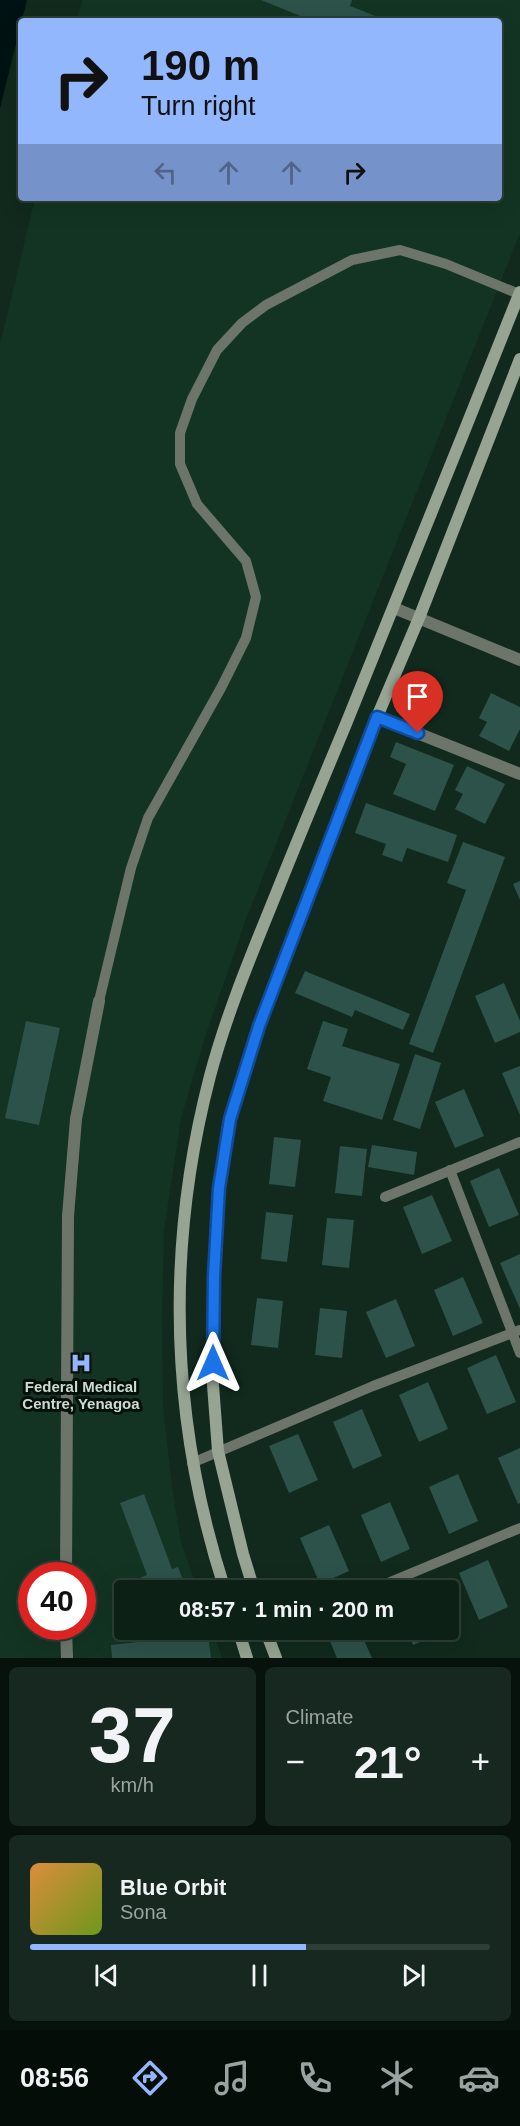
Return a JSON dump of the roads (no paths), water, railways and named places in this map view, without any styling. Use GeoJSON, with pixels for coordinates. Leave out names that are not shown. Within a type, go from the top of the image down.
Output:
{"type":"FeatureCollection","features":[{"type":"Feature","properties":{"kind":"street"},"geometry":{"type":"LineString","coordinates":[[222,1580],[192,1462],[182,1383],[180,1304],[183,1225],[210,1076],[242,976],[394,608],[520,293]]}},
{"type":"Feature","properties":{"kind":"street"},"geometry":{"type":"LineString","coordinates":[[251,1580],[218,1451],[213,1385],[214,1276],[219,1188],[230,1119],[259,1026],[377,717],[419,618],[520,359]]}},
{"type":"Feature","properties":{"kind":"street"},"geometry":{"type":"LineString","coordinates":[[394,608],[520,660]]}},
{"type":"Feature","properties":{"kind":"street"},"geometry":{"type":"LineString","coordinates":[[377,717],[520,774]]}},
{"type":"Feature","properties":{"kind":"street"},"geometry":{"type":"LineString","coordinates":[[66,1562],[68,1216],[76,1119],[99,1001]]}},
{"type":"Feature","properties":{"kind":"street"},"geometry":{"type":"LineString","coordinates":[[66,1640],[67,1658]]}},
{"type":"Feature","properties":{"kind":"street"},"geometry":{"type":"LineString","coordinates":[[241,1640],[247,1658]]}},
{"type":"Feature","properties":{"kind":"street"},"geometry":{"type":"LineString","coordinates":[[272,1640],[276,1658]]}},
{"type":"Feature","properties":{"kind":"lane"},"geometry":{"type":"LineString","coordinates":[[99,1001],[131,868],[148,818],[221,688],[246,638],[256,597],[246,561],[197,504],[180,464],[180,433],[192,399],[217,350],[242,323],[276,300],[352,260],[400,250],[446,264],[520,293]]}},
{"type":"Feature","properties":{"kind":"lane"},"geometry":{"type":"LineString","coordinates":[[385,1197],[520,1142]]}},
{"type":"Feature","properties":{"kind":"lane"},"geometry":{"type":"LineString","coordinates":[[450,1170],[516,1331],[520,1353]]}},
{"type":"Feature","properties":{"kind":"lane"},"geometry":{"type":"LineString","coordinates":[[192,1462],[373,1386],[516,1331]]}},
{"type":"Feature","properties":{"kind":"lane"},"geometry":{"type":"LineString","coordinates":[[395,1580],[520,1528]]}},
{"type":"Feature","properties":{"kind":"place","name":"Federal Medical Centre, Yenagoa"},"geometry":{"type":"Point","coordinates":[81,1363]}}]}
